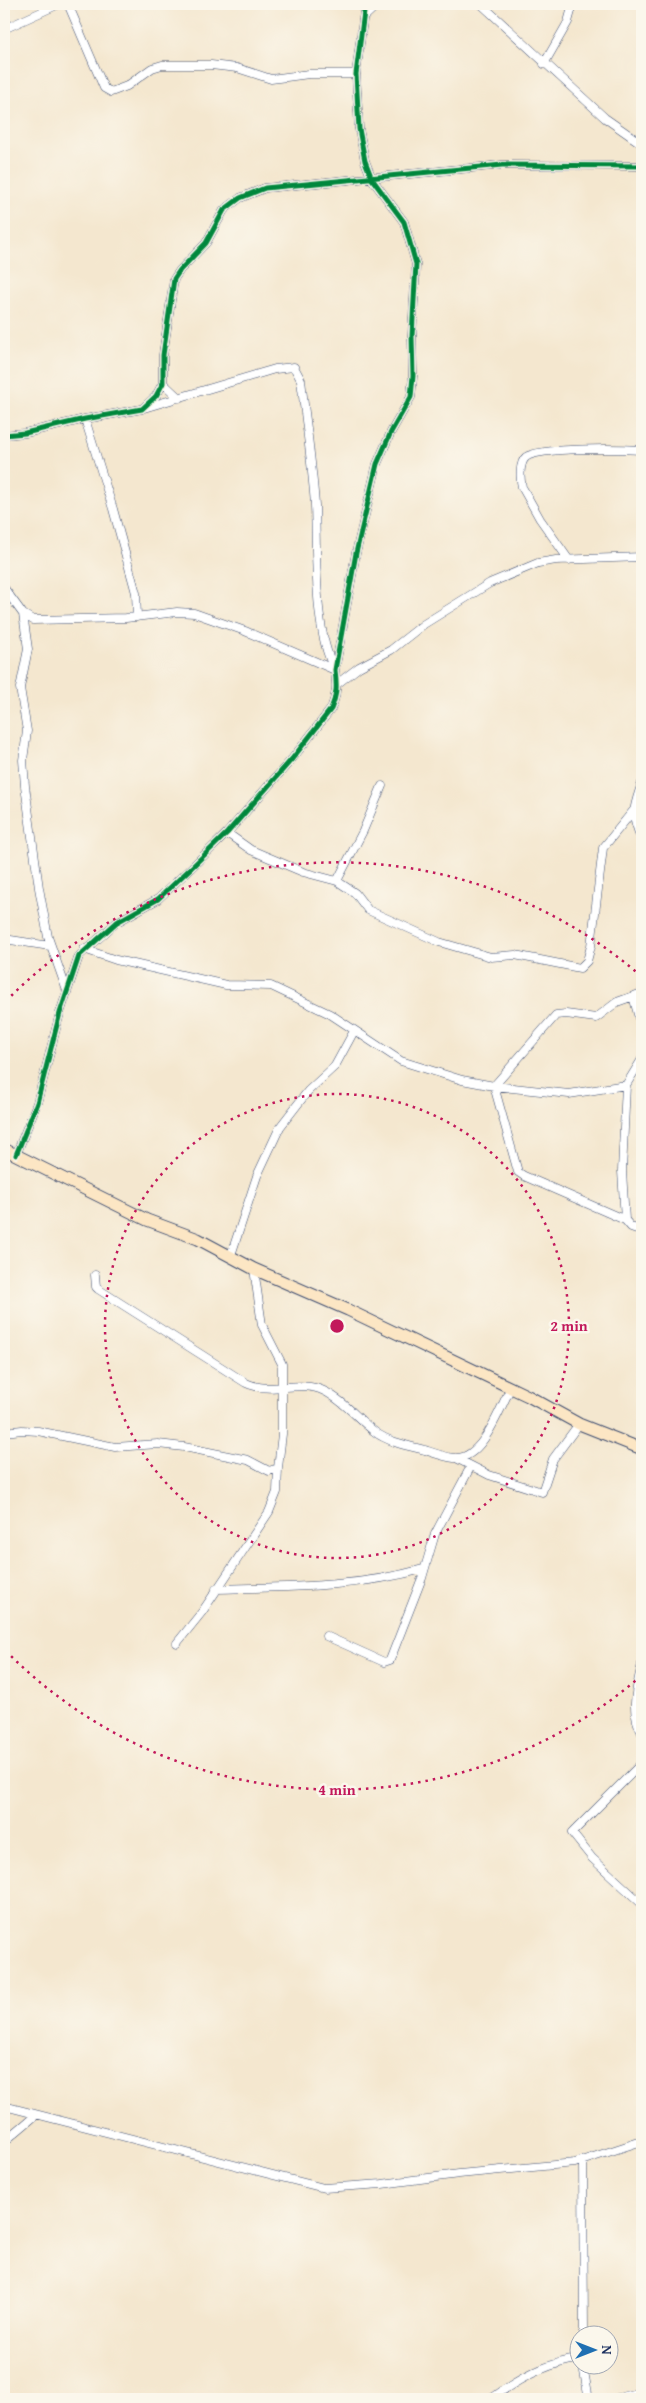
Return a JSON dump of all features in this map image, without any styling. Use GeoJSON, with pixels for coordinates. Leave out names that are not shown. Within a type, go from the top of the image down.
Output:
{"type":"FeatureCollection","features":[{"type":"Feature","properties":{"kind":"main road"},"geometry":{"type":"LineString","coordinates":[[4,1149],[147,1220],[198,1239],[254,1269],[348,1310],[510,1387],[579,1424],[642,1449]]}},
{"type":"Feature","properties":{"kind":"street"},"geometry":{"type":"LineString","coordinates":[[4,29],[59,4]]}},
{"type":"Feature","properties":{"kind":"street"},"geometry":{"type":"LineString","coordinates":[[68,4],[104,88],[109,91],[127,86],[152,68],[162,65],[211,65],[237,68],[275,79],[309,74],[356,74]]}},
{"type":"Feature","properties":{"kind":"street"},"geometry":{"type":"LineString","coordinates":[[16,1155],[37,1103],[67,991],[78,959],[84,949],[117,922],[158,899],[227,833],[292,759],[331,709],[337,694],[335,670],[356,552],[377,464],[391,432],[411,397],[413,376],[412,336],[416,264],[404,222],[372,179],[363,154],[356,74],[365,4]]}},
{"type":"Feature","properties":{"kind":"street"},"geometry":{"type":"LineString","coordinates":[[363,18],[378,4]]}},
{"type":"Feature","properties":{"kind":"street"},"geometry":{"type":"LineString","coordinates":[[481,4],[544,64],[605,118],[642,144]]}},
{"type":"Feature","properties":{"kind":"street"},"geometry":{"type":"LineString","coordinates":[[544,64],[568,22],[573,4]]}},
{"type":"Feature","properties":{"kind":"street"},"geometry":{"type":"LineString","coordinates":[[142,409],[156,396],[163,383],[163,355],[174,279],[206,243],[224,210],[240,198],[264,188],[502,165],[642,166]]}},
{"type":"Feature","properties":{"kind":"street"},"geometry":{"type":"LineString","coordinates":[[4,435],[26,433],[84,419],[142,409],[275,369],[294,366],[301,380],[311,459],[320,603],[325,644],[327,656],[335,670]]}},
{"type":"Feature","properties":{"kind":"street"},"geometry":{"type":"LineString","coordinates":[[163,383],[179,398]]}},
{"type":"Feature","properties":{"kind":"street"},"geometry":{"type":"LineString","coordinates":[[84,419],[113,509],[136,593],[138,617]]}},
{"type":"Feature","properties":{"kind":"street"},"geometry":{"type":"LineString","coordinates":[[569,560],[540,519],[522,487],[520,482],[523,461],[527,457],[540,452],[621,448],[642,450]]}},
{"type":"Feature","properties":{"kind":"street"},"geometry":{"type":"LineString","coordinates":[[337,684],[359,667],[391,650],[424,624],[490,584],[538,563],[548,560],[642,557]]}},
{"type":"Feature","properties":{"kind":"street"},"geometry":{"type":"LineString","coordinates":[[4,588],[23,614],[28,649],[20,688],[27,731],[23,760],[25,786],[39,888],[50,946],[67,991]]}},
{"type":"Feature","properties":{"kind":"street"},"geometry":{"type":"LineString","coordinates":[[23,614],[40,621],[138,617],[177,612],[194,613],[245,631],[335,670]]}},
{"type":"Feature","properties":{"kind":"street"},"geometry":{"type":"LineString","coordinates":[[227,833],[251,850],[303,872],[337,881],[355,893],[368,910],[439,942],[491,957],[515,955],[580,968],[585,964],[591,946],[603,848],[633,811],[642,783]]}},
{"type":"Feature","properties":{"kind":"street"},"geometry":{"type":"LineString","coordinates":[[337,881],[363,831],[382,786]]}},
{"type":"Feature","properties":{"kind":"street"},"geometry":{"type":"LineString","coordinates":[[633,811],[634,822],[642,840]]}},
{"type":"Feature","properties":{"kind":"street"},"geometry":{"type":"LineString","coordinates":[[4,939],[50,946]]}},
{"type":"Feature","properties":{"kind":"street"},"geometry":{"type":"LineString","coordinates":[[84,949],[116,960],[226,985],[272,986],[330,1014],[401,1061],[462,1080],[494,1086],[575,1094],[626,1085]]}},
{"type":"Feature","properties":{"kind":"street"},"geometry":{"type":"LineString","coordinates":[[494,1086],[553,1018],[560,1014],[596,1018],[617,1002],[642,993]]}},
{"type":"Feature","properties":{"kind":"street"},"geometry":{"type":"LineString","coordinates":[[633,996],[642,1029]]}},
{"type":"Feature","properties":{"kind":"street"},"geometry":{"type":"LineString","coordinates":[[231,1255],[257,1176],[280,1127],[308,1091],[335,1066],[354,1031]]}},
{"type":"Feature","properties":{"kind":"street"},"geometry":{"type":"LineString","coordinates":[[642,1059],[626,1085],[622,1171],[626,1220],[631,1227],[642,1231]]}},
{"type":"Feature","properties":{"kind":"street"},"geometry":{"type":"LineString","coordinates":[[494,1086],[518,1172],[626,1220]]}},
{"type":"Feature","properties":{"kind":"street"},"geometry":{"type":"LineString","coordinates":[[177,1643],[202,1612],[269,1512],[277,1492],[282,1434],[282,1364],[262,1325],[254,1269]]}},
{"type":"Feature","properties":{"kind":"street"},"geometry":{"type":"LineString","coordinates":[[95,1275],[98,1289],[246,1383],[256,1387],[282,1388],[305,1385],[322,1390],[380,1435],[413,1447],[456,1458],[489,1475],[542,1492],[553,1460],[579,1424]]}},
{"type":"Feature","properties":{"kind":"street"},"geometry":{"type":"LineString","coordinates":[[456,1458],[471,1454],[484,1440],[510,1387]]}},
{"type":"Feature","properties":{"kind":"street"},"geometry":{"type":"LineString","coordinates":[[4,1432],[38,1431],[115,1447],[158,1444],[184,1446],[248,1460],[269,1471],[278,1468]]}},
{"type":"Feature","properties":{"kind":"street"},"geometry":{"type":"LineString","coordinates":[[326,1636],[384,1662],[390,1660],[435,1534],[471,1466]]}},
{"type":"Feature","properties":{"kind":"street"},"geometry":{"type":"LineString","coordinates":[[216,1589],[323,1587],[400,1575],[423,1568]]}},
{"type":"Feature","properties":{"kind":"street"},"geometry":{"type":"LineString","coordinates":[[642,1664],[634,1703],[636,1722],[642,1733]]}},
{"type":"Feature","properties":{"kind":"street"},"geometry":{"type":"LineString","coordinates":[[642,1763],[572,1833],[592,1858],[642,1904]]}},
{"type":"Feature","properties":{"kind":"street"},"geometry":{"type":"LineString","coordinates":[[4,2106],[324,2188],[382,2184],[583,2161],[642,2141]]}},
{"type":"Feature","properties":{"kind":"street"},"geometry":{"type":"LineString","coordinates":[[4,2142],[36,2114]]}},
{"type":"Feature","properties":{"kind":"street"},"geometry":{"type":"LineString","coordinates":[[583,2161],[584,2326]]}},
{"type":"Feature","properties":{"kind":"street"},"geometry":{"type":"LineString","coordinates":[[491,2399],[525,2378],[568,2361]]}},
{"type":"Feature","properties":{"kind":"street"},"geometry":{"type":"LineString","coordinates":[[585,2376],[589,2399]]}},
{"type":"Feature","properties":{"kind":"street"},"geometry":{"type":"LineString","coordinates":[[614,2399],[642,2392]]}},
{"type":"Feature","properties":{"kind":"cycle path"},"geometry":{"type":"LineString","coordinates":[[16,1155],[37,1103],[60,1013],[79,956],[117,922],[158,899],[227,833],[292,759],[331,709],[336,685],[335,670],[356,553],[377,464],[391,432],[411,397],[413,376],[412,336],[416,264],[404,222],[372,179],[365,161],[359,129],[356,74],[365,4]]}},
{"type":"Feature","properties":{"kind":"cycle path"},"geometry":{"type":"LineString","coordinates":[[4,435],[25,433],[85,419],[142,409],[156,396],[163,383],[163,355],[174,279],[206,243],[224,210],[240,198],[265,188],[502,165],[642,166]]}}]}
